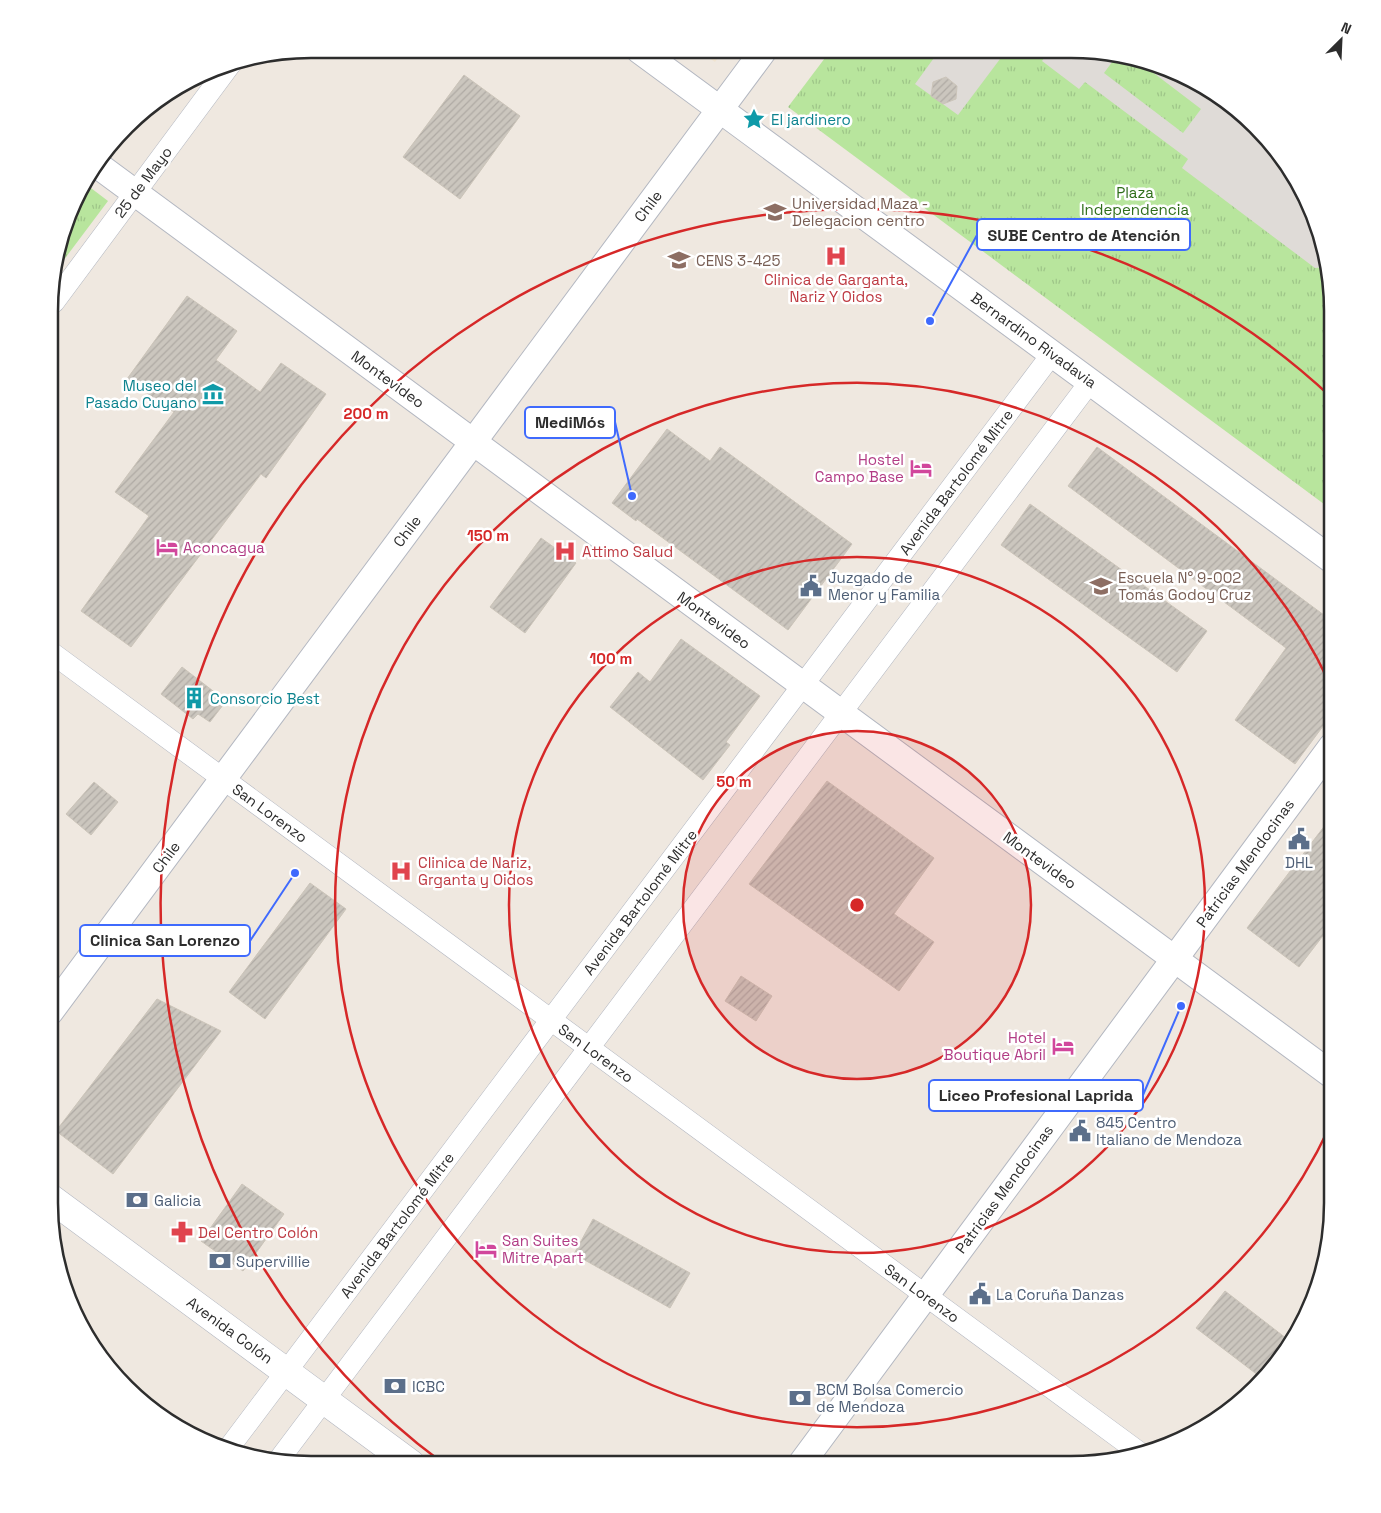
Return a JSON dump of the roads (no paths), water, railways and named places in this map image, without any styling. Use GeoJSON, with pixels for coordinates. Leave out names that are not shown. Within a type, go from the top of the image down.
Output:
{"type":"FeatureCollection","features":[{"type":"Feature","properties":{"kind":"main road","name":"Avenida Colón"},"geometry":{"type":"LineString","coordinates":[[58,1204],[400,1456]]}},
{"type":"Feature","properties":{"kind":"street","name":"Bernardino Rivadavia"},"geometry":{"type":"LineString","coordinates":[[650,58],[1324,554]]}},
{"type":"Feature","properties":{"kind":"street","name":"Chile"},"geometry":{"type":"LineString","coordinates":[[58,1001],[758,58]]}},
{"type":"Feature","properties":{"kind":"street","name":"25 de Mayo"},"geometry":{"type":"LineString","coordinates":[[58,297],[224,73]]}},
{"type":"Feature","properties":{"kind":"street","name":"Montevideo"},"geometry":{"type":"LineString","coordinates":[[101,168],[1324,1069]]}},
{"type":"Feature","properties":{"kind":"street","name":"Avenida Bartolomé Mitre"},"geometry":{"type":"LineString","coordinates":[[233,1443],[1052,354]]}},
{"type":"Feature","properties":{"kind":"street"},"geometry":{"type":"LineString","coordinates":[[284,1454],[1090,382]]}},
{"type":"Feature","properties":{"kind":"street","name":"San Lorenzo"},"geometry":{"type":"LineString","coordinates":[[58,657],[1133,1448]]}},
{"type":"Feature","properties":{"kind":"street","name":"Patricias Mendocinas"},"geometry":{"type":"LineString","coordinates":[[807,1456],[1324,757]]}},
{"type":"Feature","properties":{"kind":"place","name":"El jardinero"},"geometry":{"type":"Point","coordinates":[754,119]}},
{"type":"Feature","properties":{"kind":"place","name":"Universidad Maza - Delegacion centro"},"geometry":{"type":"Point","coordinates":[775,212]}},
{"type":"Feature","properties":{"kind":"place","name":"Clinica de Garganta, Nariz Y Oidos"},"geometry":{"type":"Point","coordinates":[836,256]}},
{"type":"Feature","properties":{"kind":"place","name":"CENS 3-425"},"geometry":{"type":"Point","coordinates":[679,260]}},
{"type":"Feature","properties":{"kind":"place","name":"SUBE Centro de Atención"},"geometry":{"type":"Point","coordinates":[930,321]}},
{"type":"Feature","properties":{"kind":"place","name":"Museo del Pasado Cuyano"},"geometry":{"type":"Point","coordinates":[213,394]}},
{"type":"Feature","properties":{"kind":"place","name":"Hostel Campo Base"},"geometry":{"type":"Point","coordinates":[921,468]}},
{"type":"Feature","properties":{"kind":"place","name":"MediMós"},"geometry":{"type":"Point","coordinates":[632,496]}},
{"type":"Feature","properties":{"kind":"place","name":"Aconcagua"},"geometry":{"type":"Point","coordinates":[167,547]}},
{"type":"Feature","properties":{"kind":"place","name":"Attimo Salud"},"geometry":{"type":"Point","coordinates":[565,551]}},
{"type":"Feature","properties":{"kind":"place","name":"Juzgado de Menor y Familia"},"geometry":{"type":"Point","coordinates":[811,586]}},
{"type":"Feature","properties":{"kind":"place","name":"Escuela N° 9-002 Tomás Godoy Cruz"},"geometry":{"type":"Point","coordinates":[1101,586]}},
{"type":"Feature","properties":{"kind":"place","name":"Consorcio Best"},"geometry":{"type":"Point","coordinates":[194,698]}},
{"type":"Feature","properties":{"kind":"place","name":"DHL"},"geometry":{"type":"Point","coordinates":[1299,839]}},
{"type":"Feature","properties":{"kind":"place","name":"Clinica de Nariz, Grganta y Oidos"},"geometry":{"type":"Point","coordinates":[401,871]}},
{"type":"Feature","properties":{"kind":"place","name":"Clinica San Lorenzo"},"geometry":{"type":"Point","coordinates":[295,873]}},
{"type":"Feature","properties":{"kind":"place","name":"Liceo Profesional Laprida"},"geometry":{"type":"Point","coordinates":[1181,1006]}},
{"type":"Feature","properties":{"kind":"place","name":"Hotel Boutique Abril"},"geometry":{"type":"Point","coordinates":[1063,1046]}},
{"type":"Feature","properties":{"kind":"place","name":"845 Centro Italiano de Mendoza"},"geometry":{"type":"Point","coordinates":[1080,1131]}},
{"type":"Feature","properties":{"kind":"place","name":"Galicia"},"geometry":{"type":"Point","coordinates":[137,1200]}},
{"type":"Feature","properties":{"kind":"place","name":"Del Centro Colón"},"geometry":{"type":"Point","coordinates":[182,1232]}},
{"type":"Feature","properties":{"kind":"place","name":"San Suites Mitre Apart"},"geometry":{"type":"Point","coordinates":[486,1249]}},
{"type":"Feature","properties":{"kind":"place","name":"Supervillie"},"geometry":{"type":"Point","coordinates":[220,1261]}},
{"type":"Feature","properties":{"kind":"place","name":"La Coruña Danzas"},"geometry":{"type":"Point","coordinates":[980,1294]}},
{"type":"Feature","properties":{"kind":"place","name":"ICBC"},"geometry":{"type":"Point","coordinates":[395,1386]}},
{"type":"Feature","properties":{"kind":"place","name":"BCM Bolsa Comercio de Mendoza"},"geometry":{"type":"Point","coordinates":[800,1398]}},
{"type":"Feature","properties":{"kind":"park label","name":"Plaza Independencia"},"geometry":{"type":"Point","coordinates":[1135,200]}}]}
